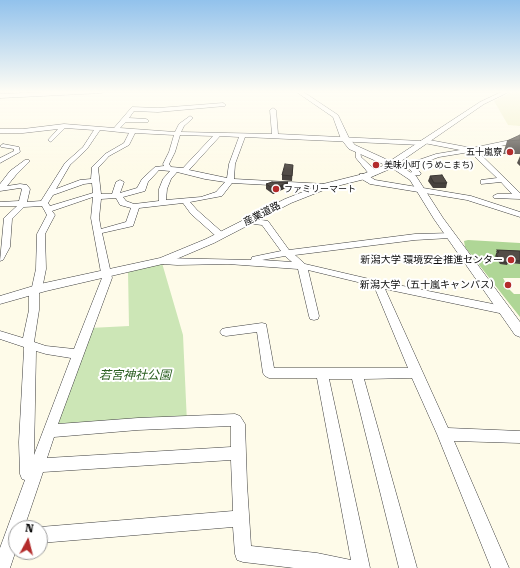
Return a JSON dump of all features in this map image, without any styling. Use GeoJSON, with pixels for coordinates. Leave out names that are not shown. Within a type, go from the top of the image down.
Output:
{"type":"FeatureCollection","features":[{"type":"Feature","properties":{"kind":"street"},"geometry":{"type":"LineString","coordinates":[[171,168],[166,164],[172,152],[181,125],[190,118]]}},
{"type":"Feature","properties":{"kind":"street"},"geometry":{"type":"LineString","coordinates":[[274,118],[275,136]]}},
{"type":"Feature","properties":{"kind":"street"},"geometry":{"type":"LineString","coordinates":[[337,118],[345,139],[352,147],[410,174],[450,235],[520,332]]}},
{"type":"Feature","properties":{"kind":"street","name":"産業道路"},"geometry":{"type":"LineString","coordinates":[[0,300],[35,290],[163,261],[220,235],[288,201],[326,186],[374,173],[391,164],[460,118]]}},
{"type":"Feature","properties":{"kind":"street"},"geometry":{"type":"LineString","coordinates":[[115,130],[125,120],[146,121]]}},
{"type":"Feature","properties":{"kind":"street"},"geometry":{"type":"LineString","coordinates":[[51,140],[64,126]]}},
{"type":"Feature","properties":{"kind":"street"},"geometry":{"type":"LineString","coordinates":[[0,131],[25,131],[64,126],[132,132],[422,142],[472,150],[519,197]]}},
{"type":"Feature","properties":{"kind":"street"},"geometry":{"type":"LineString","coordinates":[[98,128],[85,148],[78,152],[67,164],[51,193],[48,195],[46,206],[51,215],[44,227],[39,242],[40,269],[35,290],[34,310],[28,345],[30,350],[30,367],[26,463],[27,474],[35,471],[238,453]]}},
{"type":"Feature","properties":{"kind":"street"},"geometry":{"type":"LineString","coordinates":[[2,147],[25,131]]}},
{"type":"Feature","properties":{"kind":"street"},"geometry":{"type":"LineString","coordinates":[[19,520],[49,431],[107,278],[95,218],[96,196],[94,168],[107,154],[122,148],[127,144],[132,132]]}},
{"type":"Feature","properties":{"kind":"street"},"geometry":{"type":"LineString","coordinates":[[185,171],[219,134]]}},
{"type":"Feature","properties":{"kind":"street"},"geometry":{"type":"LineString","coordinates":[[117,196],[123,203],[136,206],[201,199],[219,194],[230,181],[232,164],[243,135]]}},
{"type":"Feature","properties":{"kind":"street"},"geometry":{"type":"LineString","coordinates":[[410,174],[417,173],[410,165],[438,155],[520,140]]}},
{"type":"Feature","properties":{"kind":"street"},"geometry":{"type":"LineString","coordinates":[[0,162],[17,152],[17,148],[2,147]]}},
{"type":"Feature","properties":{"kind":"street"},"geometry":{"type":"LineString","coordinates":[[358,151],[358,157],[374,173]]}},
{"type":"Feature","properties":{"kind":"street"},"geometry":{"type":"LineString","coordinates":[[0,188],[13,173],[27,161]]}},
{"type":"Feature","properties":{"kind":"street"},"geometry":{"type":"LineString","coordinates":[[163,202],[162,198],[164,189],[171,168]]}},
{"type":"Feature","properties":{"kind":"street"},"geometry":{"type":"LineString","coordinates":[[0,204],[46,206],[80,198],[117,196],[142,189],[145,181],[155,169],[171,168],[205,177],[230,181],[326,186]]}},
{"type":"Feature","properties":{"kind":"street"},"geometry":{"type":"LineString","coordinates":[[363,176],[373,182],[468,198],[520,215]]}},
{"type":"Feature","properties":{"kind":"street"},"geometry":{"type":"LineString","coordinates":[[484,182],[503,180]]}},
{"type":"Feature","properties":{"kind":"street"},"geometry":{"type":"LineString","coordinates":[[51,193],[83,182],[94,181]]}},
{"type":"Feature","properties":{"kind":"street"},"geometry":{"type":"LineString","coordinates":[[117,196],[120,182]]}},
{"type":"Feature","properties":{"kind":"street"},"geometry":{"type":"LineString","coordinates":[[0,188],[24,187],[26,189],[22,204],[8,218],[5,248],[0,258]]}},
{"type":"Feature","properties":{"kind":"street"},"geometry":{"type":"LineString","coordinates":[[497,196],[519,197]]}},
{"type":"Feature","properties":{"kind":"street"},"geometry":{"type":"LineString","coordinates":[[186,201],[194,212],[220,235]]}},
{"type":"Feature","properties":{"kind":"street"},"geometry":{"type":"LineString","coordinates":[[98,232],[130,224],[136,206]]}},
{"type":"Feature","properties":{"kind":"street"},"geometry":{"type":"LineString","coordinates":[[249,221],[265,223],[287,253],[302,266],[314,316]]}},
{"type":"Feature","properties":{"kind":"street"},"geometry":{"type":"LineString","coordinates":[[241,261],[287,253],[415,237],[450,235]]}},
{"type":"Feature","properties":{"kind":"street"},"geometry":{"type":"LineString","coordinates":[[163,261],[241,261],[302,266],[378,284],[504,310]]}},
{"type":"Feature","properties":{"kind":"street"},"geometry":{"type":"LineString","coordinates":[[378,284],[444,434],[500,568]]}},
{"type":"Feature","properties":{"kind":"street"},"geometry":{"type":"LineString","coordinates":[[226,332],[262,327],[269,373],[416,373]]}},
{"type":"Feature","properties":{"kind":"street"},"geometry":{"type":"LineString","coordinates":[[0,335],[46,350],[77,354]]}},
{"type":"Feature","properties":{"kind":"street"},"geometry":{"type":"LineString","coordinates":[[322,374],[361,568]]}},
{"type":"Feature","properties":{"kind":"street"},"geometry":{"type":"LineString","coordinates":[[357,374],[408,568]]}},
{"type":"Feature","properties":{"kind":"street"},"geometry":{"type":"LineString","coordinates":[[49,431],[233,420],[238,424],[243,554],[317,562],[349,568]]}},
{"type":"Feature","properties":{"kind":"street"},"geometry":{"type":"LineString","coordinates":[[444,434],[520,437]]}},
{"type":"Feature","properties":{"kind":"street"},"geometry":{"type":"LineString","coordinates":[[48,534],[241,518]]}},
{"type":"Feature","properties":{"kind":"street"},"geometry":{"type":"LineString","coordinates":[[1,568],[8,550]]}},
{"type":"Feature","properties":{"kind":"green space"},"geometry":{"type":"Polygon","coordinates":[[[504,118],[520,118],[520,126],[508,125],[504,118]]]}},
{"type":"Feature","properties":{"kind":"green space","name":"新潟大学（五十嵐キャンパス）"},"geometry":{"type":"Polygon","coordinates":[[[464,241],[520,243],[520,253],[507,263],[520,264],[520,278],[503,278],[509,289],[514,294],[520,294],[520,317],[465,247],[464,241]]]}},
{"type":"Feature","properties":{"kind":"green space","name":"若宮神社公園"},"geometry":{"type":"Polygon","coordinates":[[[162,263],[183,335],[187,423],[49,424],[90,328],[129,326],[128,271],[162,263]]]}},
{"type":"Feature","properties":{"kind":"building"},"geometry":{"type":"Polygon","coordinates":[[[520,135],[520,140],[507,141],[520,135]]]}},
{"type":"Feature","properties":{"kind":"building"},"geometry":{"type":"Polygon","coordinates":[[[285,164],[293,165],[292,176],[282,175],[285,164]]]}},
{"type":"Feature","properties":{"kind":"building"},"geometry":{"type":"Polygon","coordinates":[[[442,175],[447,183],[434,183],[430,176],[442,175]]]}},
{"type":"Feature","properties":{"kind":"building"},"geometry":{"type":"Polygon","coordinates":[[[272,182],[288,182],[274,189],[266,184],[272,182]]]}},
{"type":"Feature","properties":{"kind":"building","name":"新潟大学 環境安全推進センター"},"geometry":{"type":"Polygon","coordinates":[[[497,250],[520,251],[520,261],[508,260],[509,262],[501,262],[496,254],[499,252],[497,250]]]}},
{"type":"Feature","properties":{"kind":"place","name":"五十嵐寮"},"geometry":{"type":"Point","coordinates":[510,152]}},
{"type":"Feature","properties":{"kind":"place","name":"美味小町 (うめこまち)"},"geometry":{"type":"Point","coordinates":[376,165]}},
{"type":"Feature","properties":{"kind":"place","name":"ファミリーマート"},"geometry":{"type":"Point","coordinates":[276,189]}},
{"type":"Feature","properties":{"kind":"place","name":"新潟大学 環境安全推進センター"},"geometry":{"type":"Point","coordinates":[511,260]}},
{"type":"Feature","properties":{"kind":"place","name":"新潟大学（五十嵐キャンパス）"},"geometry":{"type":"Point","coordinates":[508,285]}}]}
